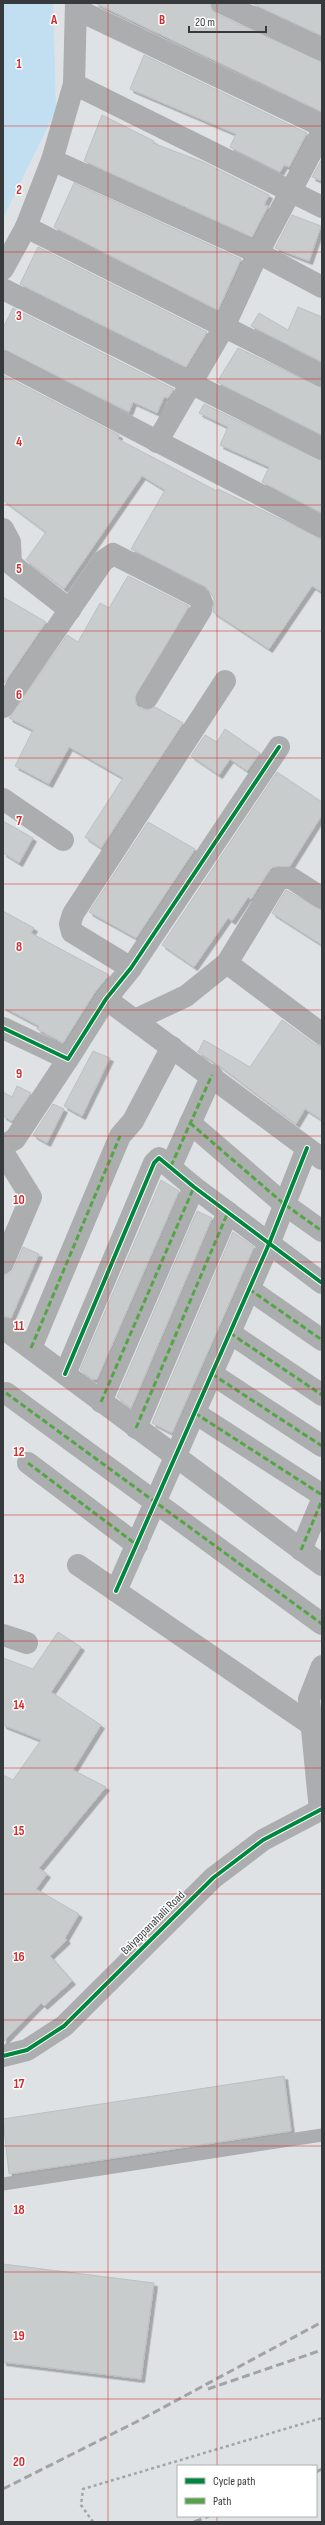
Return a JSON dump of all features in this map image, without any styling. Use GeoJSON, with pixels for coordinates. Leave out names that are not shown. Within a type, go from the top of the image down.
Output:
{"type":"FeatureCollection","features":[{"type":"Feature","properties":{"kind":"street"},"geometry":{"type":"LineString","coordinates":[[222,3],[322,50]]}},
{"type":"Feature","properties":{"kind":"street"},"geometry":{"type":"LineString","coordinates":[[3,269],[26,227],[52,160],[74,84],[76,6],[322,126]]}},
{"type":"Feature","properties":{"kind":"street"},"geometry":{"type":"LineString","coordinates":[[74,84],[322,207]]}},
{"type":"Feature","properties":{"kind":"street"},"geometry":{"type":"LineString","coordinates":[[157,442],[224,327],[258,253],[322,132]]}},
{"type":"Feature","properties":{"kind":"street"},"geometry":{"type":"LineString","coordinates":[[52,160],[258,253],[322,287]]}},
{"type":"Feature","properties":{"kind":"street"},"geometry":{"type":"LineString","coordinates":[[26,227],[322,376]]}},
{"type":"Feature","properties":{"kind":"street"},"geometry":{"type":"LineString","coordinates":[[3,290],[322,449]]}},
{"type":"Feature","properties":{"kind":"street"},"geometry":{"type":"LineString","coordinates":[[3,361],[322,527]]}},
{"type":"Feature","properties":{"kind":"street"},"geometry":{"type":"LineString","coordinates":[[3,529],[10,542],[11,564],[70,610]]}},
{"type":"Feature","properties":{"kind":"street"},"geometry":{"type":"LineString","coordinates":[[3,707],[11,679],[70,610],[103,561],[113,554],[200,598],[202,603],[201,610],[147,698]]}},
{"type":"Feature","properties":{"kind":"street"},"geometry":{"type":"LineString","coordinates":[[131,968],[72,932],[70,924],[73,914],[226,681]]}},
{"type":"Feature","properties":{"kind":"street"},"geometry":{"type":"LineString","coordinates":[[3,1146],[15,1139],[68,1060],[106,999],[131,968],[279,747]]}},
{"type":"Feature","properties":{"kind":"street"},"geometry":{"type":"LineString","coordinates":[[3,799],[63,840]]}},
{"type":"Feature","properties":{"kind":"street"},"geometry":{"type":"LineString","coordinates":[[134,1020],[186,996],[227,964],[279,878],[291,878],[322,898]]}},
{"type":"Feature","properties":{"kind":"street"},"geometry":{"type":"LineString","coordinates":[[227,964],[322,1034]]}},
{"type":"Feature","properties":{"kind":"street"},"geometry":{"type":"LineString","coordinates":[[106,999],[212,1075],[314,1153],[284,1204],[269,1244],[116,1592]]}},
{"type":"Feature","properties":{"kind":"street"},"geometry":{"type":"LineString","coordinates":[[3,1028],[68,1060]]}},
{"type":"Feature","properties":{"kind":"street"},"geometry":{"type":"LineString","coordinates":[[32,1348],[120,1136],[133,1121],[172,1047]]}},
{"type":"Feature","properties":{"kind":"street"},"geometry":{"type":"LineString","coordinates":[[171,1166],[212,1075]]}},
{"type":"Feature","properties":{"kind":"street"},"geometry":{"type":"LineString","coordinates":[[190,1123],[284,1204],[322,1231]]}},
{"type":"Feature","properties":{"kind":"street"},"geometry":{"type":"LineString","coordinates":[[3,1152],[31,1197],[3,1262]]}},
{"type":"Feature","properties":{"kind":"street"},"geometry":{"type":"LineString","coordinates":[[65,1374],[154,1163],[159,1158],[171,1166],[194,1187],[322,1284]]}},
{"type":"Feature","properties":{"kind":"street"},"geometry":{"type":"LineString","coordinates":[[101,1402],[194,1187]]}},
{"type":"Feature","properties":{"kind":"street"},"geometry":{"type":"LineString","coordinates":[[136,1428],[228,1212]]}},
{"type":"Feature","properties":{"kind":"street"},"geometry":{"type":"LineString","coordinates":[[249,1289],[322,1340]]}},
{"type":"Feature","properties":{"kind":"street"},"geometry":{"type":"LineString","coordinates":[[3,1328],[32,1348],[101,1402],[322,1565]]}},
{"type":"Feature","properties":{"kind":"street"},"geometry":{"type":"LineString","coordinates":[[230,1333],[322,1394]]}},
{"type":"Feature","properties":{"kind":"street"},"geometry":{"type":"LineString","coordinates":[[212,1374],[322,1446]]}},
{"type":"Feature","properties":{"kind":"street"},"geometry":{"type":"LineString","coordinates":[[6,1393],[322,1624]]}},
{"type":"Feature","properties":{"kind":"street"},"geometry":{"type":"LineString","coordinates":[[195,1413],[322,1494]]}},
{"type":"Feature","properties":{"kind":"street"},"geometry":{"type":"LineString","coordinates":[[28,1463],[137,1545]]}},
{"type":"Feature","properties":{"kind":"street"},"geometry":{"type":"LineString","coordinates":[[301,1550],[322,1500]]}},
{"type":"Feature","properties":{"kind":"street"},"geometry":{"type":"LineString","coordinates":[[78,1565],[313,1726]]}},
{"type":"Feature","properties":{"kind":"street"},"geometry":{"type":"LineString","coordinates":[[3,1635],[27,1643]]}},
{"type":"Feature","properties":{"kind":"street"},"geometry":{"type":"LineString","coordinates":[[321,1810],[309,1699],[322,1666]]}},
{"type":"Feature","properties":{"kind":"street","name":"Baiyappanahalli Road"},"geometry":{"type":"LineString","coordinates":[[3,2056],[26,2050],[64,2026],[213,1878],[263,1840],[321,1810]]}},
{"type":"Feature","properties":{"kind":"lane"},"geometry":{"type":"LineString","coordinates":[[3,2184],[322,2135]]}},
{"type":"Feature","properties":{"kind":"path"},"geometry":{"type":"LineString","coordinates":[[93,2522],[81,2505],[83,2489],[322,2418]]}},
{"type":"Feature","properties":{"kind":"shaded area"},"geometry":{"type":"Polygon","coordinates":[[[3,3],[53,3],[56,110],[3,218],[3,3]]]}},
{"type":"Feature","properties":{"kind":"building"},"geometry":{"type":"Polygon","coordinates":[[[95,3],[210,3],[212,10],[217,14],[322,62],[322,112],[95,3]]]}},
{"type":"Feature","properties":{"kind":"building"},"geometry":{"type":"Polygon","coordinates":[[[251,3],[322,3],[322,36],[251,3]]]}},
{"type":"Feature","properties":{"kind":"building"},"geometry":{"type":"Polygon","coordinates":[[[144,55],[307,133],[289,167],[284,165],[280,172],[230,147],[236,134],[130,89],[144,55]]]}},
{"type":"Feature","properties":{"kind":"building"},"geometry":{"type":"Polygon","coordinates":[[[102,115],[154,141],[153,143],[203,162],[269,195],[264,205],[268,206],[252,237],[84,161],[102,115]]]}},
{"type":"Feature","properties":{"kind":"building"},"geometry":{"type":"Polygon","coordinates":[[[322,159],[322,181],[312,177],[322,159]]]}},
{"type":"Feature","properties":{"kind":"building"},"geometry":{"type":"Polygon","coordinates":[[[74,183],[241,259],[218,310],[54,227],[74,183]]]}},
{"type":"Feature","properties":{"kind":"building"},"geometry":{"type":"Polygon","coordinates":[[[292,215],[321,226],[309,261],[275,248],[292,215]]]}},
{"type":"Feature","properties":{"kind":"building"},"geometry":{"type":"Polygon","coordinates":[[[38,247],[207,332],[186,367],[20,284],[38,247]]]}},
{"type":"Feature","properties":{"kind":"building"},"geometry":{"type":"Polygon","coordinates":[[[298,307],[322,317],[322,362],[251,326],[259,313],[288,330],[298,307]]]}},
{"type":"Feature","properties":{"kind":"building"},"geometry":{"type":"Polygon","coordinates":[[[13,308],[174,389],[168,398],[164,397],[157,413],[133,402],[129,412],[3,349],[3,328],[13,308]]]}},
{"type":"Feature","properties":{"kind":"building"},"geometry":{"type":"Polygon","coordinates":[[[238,348],[322,388],[322,435],[217,382],[238,348]]]}},
{"type":"Feature","properties":{"kind":"building"},"geometry":{"type":"Polygon","coordinates":[[[3,375],[119,435],[118,439],[217,491],[218,489],[322,539],[322,592],[312,586],[269,649],[213,612],[214,598],[206,587],[131,549],[165,490],[142,476],[64,589],[26,560],[46,532],[3,500],[3,375]]]}},
{"type":"Feature","properties":{"kind":"building"},"geometry":{"type":"Polygon","coordinates":[[[204,404],[322,461],[322,513],[262,482],[269,467],[220,445],[228,427],[199,413],[204,404]]]}},
{"type":"Feature","properties":{"kind":"building"},"geometry":{"type":"Polygon","coordinates":[[[128,576],[189,606],[135,697],[136,704],[141,709],[147,710],[155,707],[183,723],[101,848],[85,837],[123,778],[69,747],[49,784],[15,766],[33,730],[9,718],[67,635],[78,642],[100,603],[109,608],[128,576]]]}},
{"type":"Feature","properties":{"kind":"building"},"geometry":{"type":"Polygon","coordinates":[[[3,597],[46,622],[3,685],[3,597]]]}},
{"type":"Feature","properties":{"kind":"building"},"geometry":{"type":"Polygon","coordinates":[[[225,729],[260,753],[247,771],[230,759],[219,775],[191,756],[205,735],[217,742],[225,729]]]}},
{"type":"Feature","properties":{"kind":"building"},"geometry":{"type":"Polygon","coordinates":[[[277,772],[322,802],[322,815],[290,866],[273,867],[269,871],[251,899],[248,897],[232,921],[228,918],[194,967],[162,945],[277,772]]]}},
{"type":"Feature","properties":{"kind":"building"},"geometry":{"type":"Polygon","coordinates":[[[3,821],[33,838],[19,863],[3,853],[3,821]]]}},
{"type":"Feature","properties":{"kind":"building"},"geometry":{"type":"Polygon","coordinates":[[[148,822],[195,849],[136,938],[89,912],[148,822]]]}},
{"type":"Feature","properties":{"kind":"building"},"geometry":{"type":"Polygon","coordinates":[[[286,890],[322,910],[322,945],[272,913],[286,890]]]}},
{"type":"Feature","properties":{"kind":"building"},"geometry":{"type":"Polygon","coordinates":[[[3,911],[34,928],[31,933],[109,975],[95,992],[63,1043],[37,1029],[39,1026],[3,1007],[3,911]]]}},
{"type":"Feature","properties":{"kind":"building"},"geometry":{"type":"Polygon","coordinates":[[[282,1020],[315,1044],[322,1046],[322,1120],[305,1109],[296,1124],[217,1064],[198,1052],[204,1040],[250,1067],[282,1020]]]}},
{"type":"Feature","properties":{"kind":"building"},"geometry":{"type":"Polygon","coordinates":[[[93,1051],[110,1058],[82,1116],[64,1106],[93,1051]]]}},
{"type":"Feature","properties":{"kind":"building"},"geometry":{"type":"Polygon","coordinates":[[[17,1086],[31,1093],[12,1121],[3,1116],[3,1092],[12,1097],[17,1086]]]}},
{"type":"Feature","properties":{"kind":"building"},"geometry":{"type":"Polygon","coordinates":[[[53,1104],[64,1109],[47,1143],[33,1135],[53,1104]]]}},
{"type":"Feature","properties":{"kind":"building"},"geometry":{"type":"Polygon","coordinates":[[[161,1180],[179,1191],[97,1379],[92,1379],[80,1370],[161,1180]]]}},
{"type":"Feature","properties":{"kind":"building"},"geometry":{"type":"Polygon","coordinates":[[[197,1211],[212,1218],[131,1408],[117,1397],[197,1211]]]}},
{"type":"Feature","properties":{"kind":"building"},"geometry":{"type":"Polygon","coordinates":[[[233,1232],[254,1247],[172,1433],[152,1423],[233,1232]]]}},
{"type":"Feature","properties":{"kind":"building"},"geometry":{"type":"Polygon","coordinates":[[[23,1247],[39,1254],[11,1318],[3,1316],[3,1275],[10,1273],[14,1268],[23,1247]]]}},
{"type":"Feature","properties":{"kind":"building"},"geometry":{"type":"Polygon","coordinates":[[[58,1632],[81,1647],[51,1692],[101,1725],[73,1770],[106,1787],[39,1868],[47,1874],[36,1889],[79,1914],[65,1938],[67,1940],[50,1956],[72,1981],[44,2006],[41,2003],[3,2042],[3,1775],[13,1780],[41,1740],[3,1725],[3,1658],[33,1669],[58,1632]]]}},
{"type":"Feature","properties":{"kind":"building"},"geometry":{"type":"Polygon","coordinates":[[[284,2076],[291,2131],[9,2174],[3,2119],[284,2076]]]}},
{"type":"Feature","properties":{"kind":"building"},"geometry":{"type":"Polygon","coordinates":[[[3,2264],[154,2283],[141,2379],[3,2362],[3,2264]]]}},
{"type":"Feature","properties":{"kind":"railway"},"geometry":{"type":"LineString","coordinates":[[3,2489],[140,2420],[322,2322]]}},
{"type":"Feature","properties":{"kind":"railway"},"geometry":{"type":"LineString","coordinates":[[208,2389],[322,2350]]}},
{"type":"Feature","properties":{"kind":"railway"},"geometry":{"type":"LineString","coordinates":[[317,2472],[322,2469]]}},
{"type":"Feature","properties":{"kind":"railway"},"geometry":{"type":"LineString","coordinates":[[194,2522],[206,2517]]}},
{"type":"Feature","properties":{"kind":"marked path"},"geometry":{"type":"LineString","coordinates":[[171,1166],[212,1075]]}},
{"type":"Feature","properties":{"kind":"marked path"},"geometry":{"type":"LineString","coordinates":[[190,1123],[284,1204],[322,1231]]}},
{"type":"Feature","properties":{"kind":"marked path"},"geometry":{"type":"LineString","coordinates":[[31,1348],[120,1136]]}},
{"type":"Feature","properties":{"kind":"marked path"},"geometry":{"type":"LineString","coordinates":[[101,1402],[194,1187]]}},
{"type":"Feature","properties":{"kind":"marked path"},"geometry":{"type":"LineString","coordinates":[[136,1428],[228,1212]]}},
{"type":"Feature","properties":{"kind":"marked path"},"geometry":{"type":"LineString","coordinates":[[249,1289],[322,1340]]}},
{"type":"Feature","properties":{"kind":"marked path"},"geometry":{"type":"LineString","coordinates":[[230,1333],[322,1395]]}},
{"type":"Feature","properties":{"kind":"marked path"},"geometry":{"type":"LineString","coordinates":[[212,1374],[322,1446]]}},
{"type":"Feature","properties":{"kind":"marked path"},"geometry":{"type":"LineString","coordinates":[[6,1393],[322,1624]]}},
{"type":"Feature","properties":{"kind":"marked path"},"geometry":{"type":"LineString","coordinates":[[195,1413],[322,1495]]}},
{"type":"Feature","properties":{"kind":"marked path"},"geometry":{"type":"LineString","coordinates":[[28,1463],[137,1545]]}},
{"type":"Feature","properties":{"kind":"marked path"},"geometry":{"type":"LineString","coordinates":[[301,1550],[322,1500]]}},
{"type":"Feature","properties":{"kind":"cycle path"},"geometry":{"type":"LineString","coordinates":[[3,1028],[68,1059],[106,999],[131,968],[279,747]]}},
{"type":"Feature","properties":{"kind":"cycle path"},"geometry":{"type":"LineString","coordinates":[[116,1591],[269,1244],[307,1148]]}},
{"type":"Feature","properties":{"kind":"cycle path"},"geometry":{"type":"LineString","coordinates":[[65,1374],[154,1163],[159,1158],[194,1187],[322,1283]]}},
{"type":"Feature","properties":{"kind":"cycle path"},"geometry":{"type":"LineString","coordinates":[[3,2056],[27,2050],[64,2026],[213,1878],[263,1840],[322,1809]]}}]}
